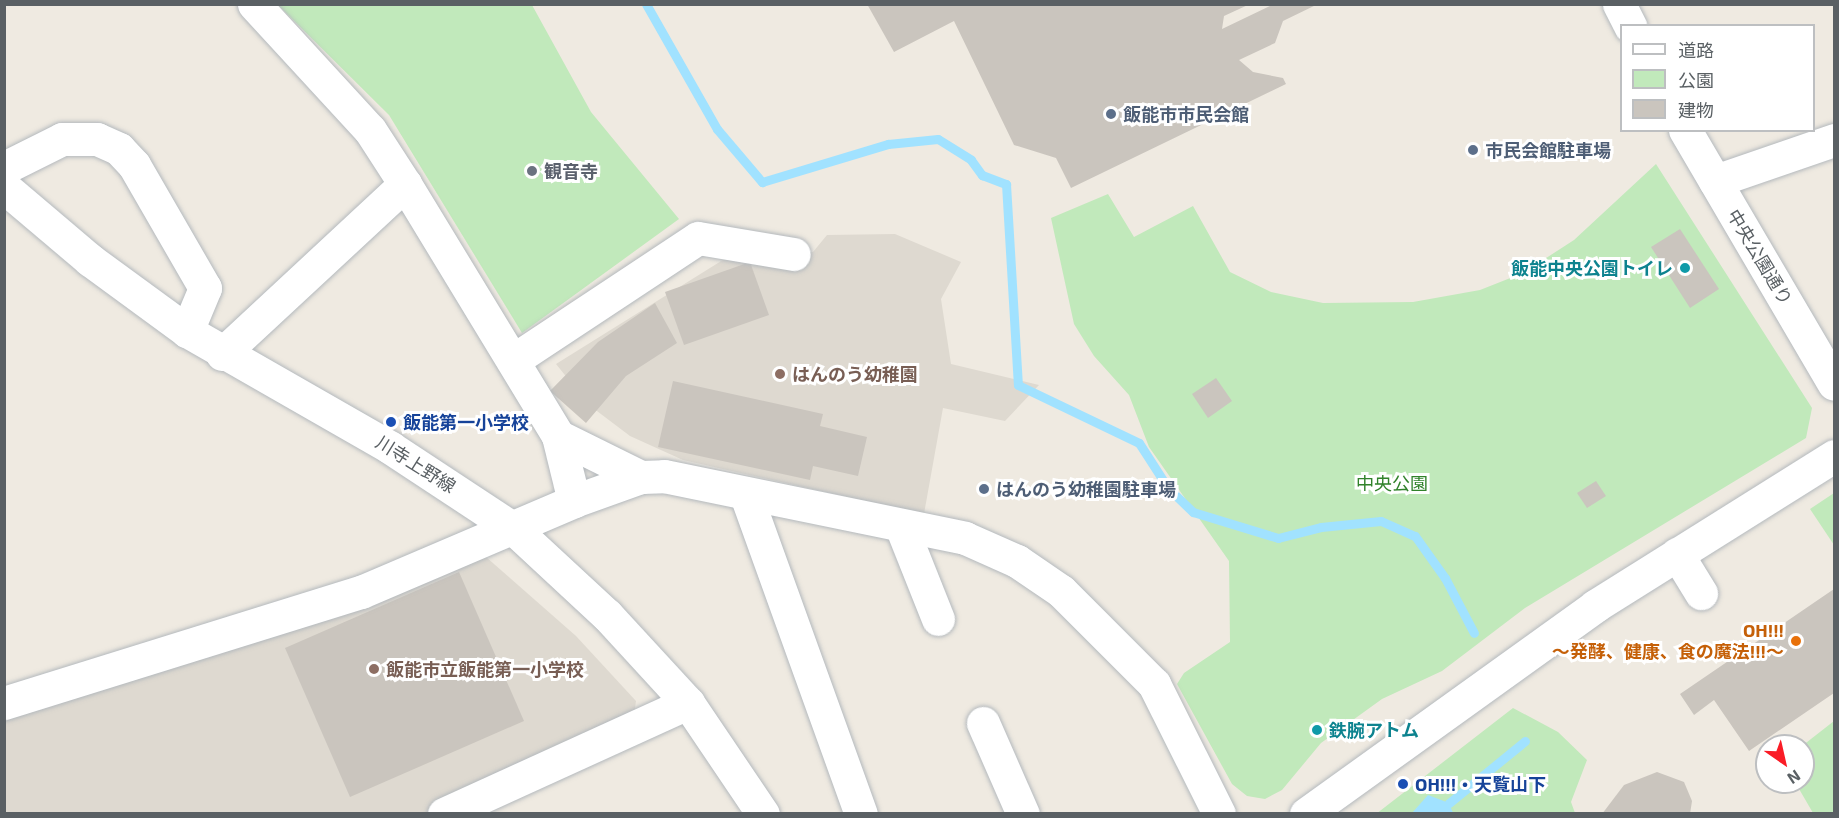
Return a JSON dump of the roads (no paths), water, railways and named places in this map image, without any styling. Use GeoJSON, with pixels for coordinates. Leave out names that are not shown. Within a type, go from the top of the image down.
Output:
{"type":"FeatureCollection","features":[{"type":"Feature","properties":{"kind":"street"},"geometry":{"type":"LineString","coordinates":[[254,4],[369,130],[405,184],[515,359],[558,436],[574,501]]}},
{"type":"Feature","properties":{"kind":"street"},"geometry":{"type":"LineString","coordinates":[[1619,4],[1629,24]]}},
{"type":"Feature","properties":{"kind":"street","name":"中央公園通り"},"geometry":{"type":"LineString","coordinates":[[1686,132],[1834,384]]}},
{"type":"Feature","properties":{"kind":"street"},"geometry":{"type":"LineString","coordinates":[[4,168],[62,139],[97,138],[119,148],[134,165],[205,288],[187,331]]}},
{"type":"Feature","properties":{"kind":"street"},"geometry":{"type":"LineString","coordinates":[[1715,181],[1834,140]]}},
{"type":"Feature","properties":{"kind":"street"},"geometry":{"type":"LineString","coordinates":[[222,354],[405,184]]}},
{"type":"Feature","properties":{"kind":"street","name":"川寺上野線"},"geometry":{"type":"LineString","coordinates":[[5,187],[90,260],[187,331],[222,354],[391,447],[514,529],[607,615],[688,703],[762,813]]}},
{"type":"Feature","properties":{"kind":"street"},"geometry":{"type":"LineString","coordinates":[[515,359],[698,238],[794,254]]}},
{"type":"Feature","properties":{"kind":"street"},"geometry":{"type":"LineString","coordinates":[[558,436],[640,477]]}},
{"type":"Feature","properties":{"kind":"street"},"geometry":{"type":"LineString","coordinates":[[1306,813],[1595,606],[1834,456]]}},
{"type":"Feature","properties":{"kind":"street"},"geometry":{"type":"LineString","coordinates":[[4,703],[361,592],[514,529],[574,501],[640,477],[664,476],[746,495],[964,538],[1017,561],[1060,591],[1154,684],[1219,813]]}},
{"type":"Feature","properties":{"kind":"street"},"geometry":{"type":"LineString","coordinates":[[746,495],[861,813]]}},
{"type":"Feature","properties":{"kind":"street"},"geometry":{"type":"LineString","coordinates":[[901,526],[938,619]]}},
{"type":"Feature","properties":{"kind":"street"},"geometry":{"type":"LineString","coordinates":[[1677,554],[1701,593]]}},
{"type":"Feature","properties":{"kind":"street"},"geometry":{"type":"LineString","coordinates":[[444,813],[688,703]]}},
{"type":"Feature","properties":{"kind":"street"},"geometry":{"type":"LineString","coordinates":[[983,723],[1023,813]]}},
{"type":"Feature","properties":{"kind":"water"},"geometry":{"type":"Polygon","coordinates":[[[1428,795],[1449,803],[1453,813],[1412,813],[1428,795]]]}},
{"type":"Feature","properties":{"kind":"waterway"},"geometry":{"type":"LineString","coordinates":[[646,4],[717,129],[762,182],[888,144],[938,139],[971,160],[982,175],[1006,184],[1018,385],[1139,443],[1168,488],[1193,512],[1278,538],[1321,527],[1381,521],[1415,536],[1445,578],[1474,633]]}},
{"type":"Feature","properties":{"kind":"waterway"},"geometry":{"type":"LineString","coordinates":[[1449,803],[1525,741]]}},
{"type":"Feature","properties":{"kind":"place","name":"飯能市市民会館"},"geometry":{"type":"Point","coordinates":[1111,114]}},
{"type":"Feature","properties":{"kind":"place","name":"市民会館駐車場"},"geometry":{"type":"Point","coordinates":[1473,150]}},
{"type":"Feature","properties":{"kind":"place","name":"観音寺"},"geometry":{"type":"Point","coordinates":[532,171]}},
{"type":"Feature","properties":{"kind":"place","name":"飯能中央公園トイレ"},"geometry":{"type":"Point","coordinates":[1685,268]}},
{"type":"Feature","properties":{"kind":"place","name":"はんのう幼稚園"},"geometry":{"type":"Point","coordinates":[780,374]}},
{"type":"Feature","properties":{"kind":"place","name":"飯能第一小学校"},"geometry":{"type":"Point","coordinates":[391,422]}},
{"type":"Feature","properties":{"kind":"place","name":"はんのう幼稚園駐車場"},"geometry":{"type":"Point","coordinates":[984,489]}},
{"type":"Feature","properties":{"kind":"place","name":"OH!!! ～発酵、健康、食の魔法!!!～"},"geometry":{"type":"Point","coordinates":[1796,641]}},
{"type":"Feature","properties":{"kind":"place","name":"飯能市立飯能第一小学校"},"geometry":{"type":"Point","coordinates":[374,669]}},
{"type":"Feature","properties":{"kind":"place","name":"鉄腕アトム"},"geometry":{"type":"Point","coordinates":[1317,730]}},
{"type":"Feature","properties":{"kind":"place","name":"OH!!!・天覧山下"},"geometry":{"type":"Point","coordinates":[1403,784]}},
{"type":"Feature","properties":{"kind":"park label","name":"中央公園"},"geometry":{"type":"Point","coordinates":[1392,483]}}]}
